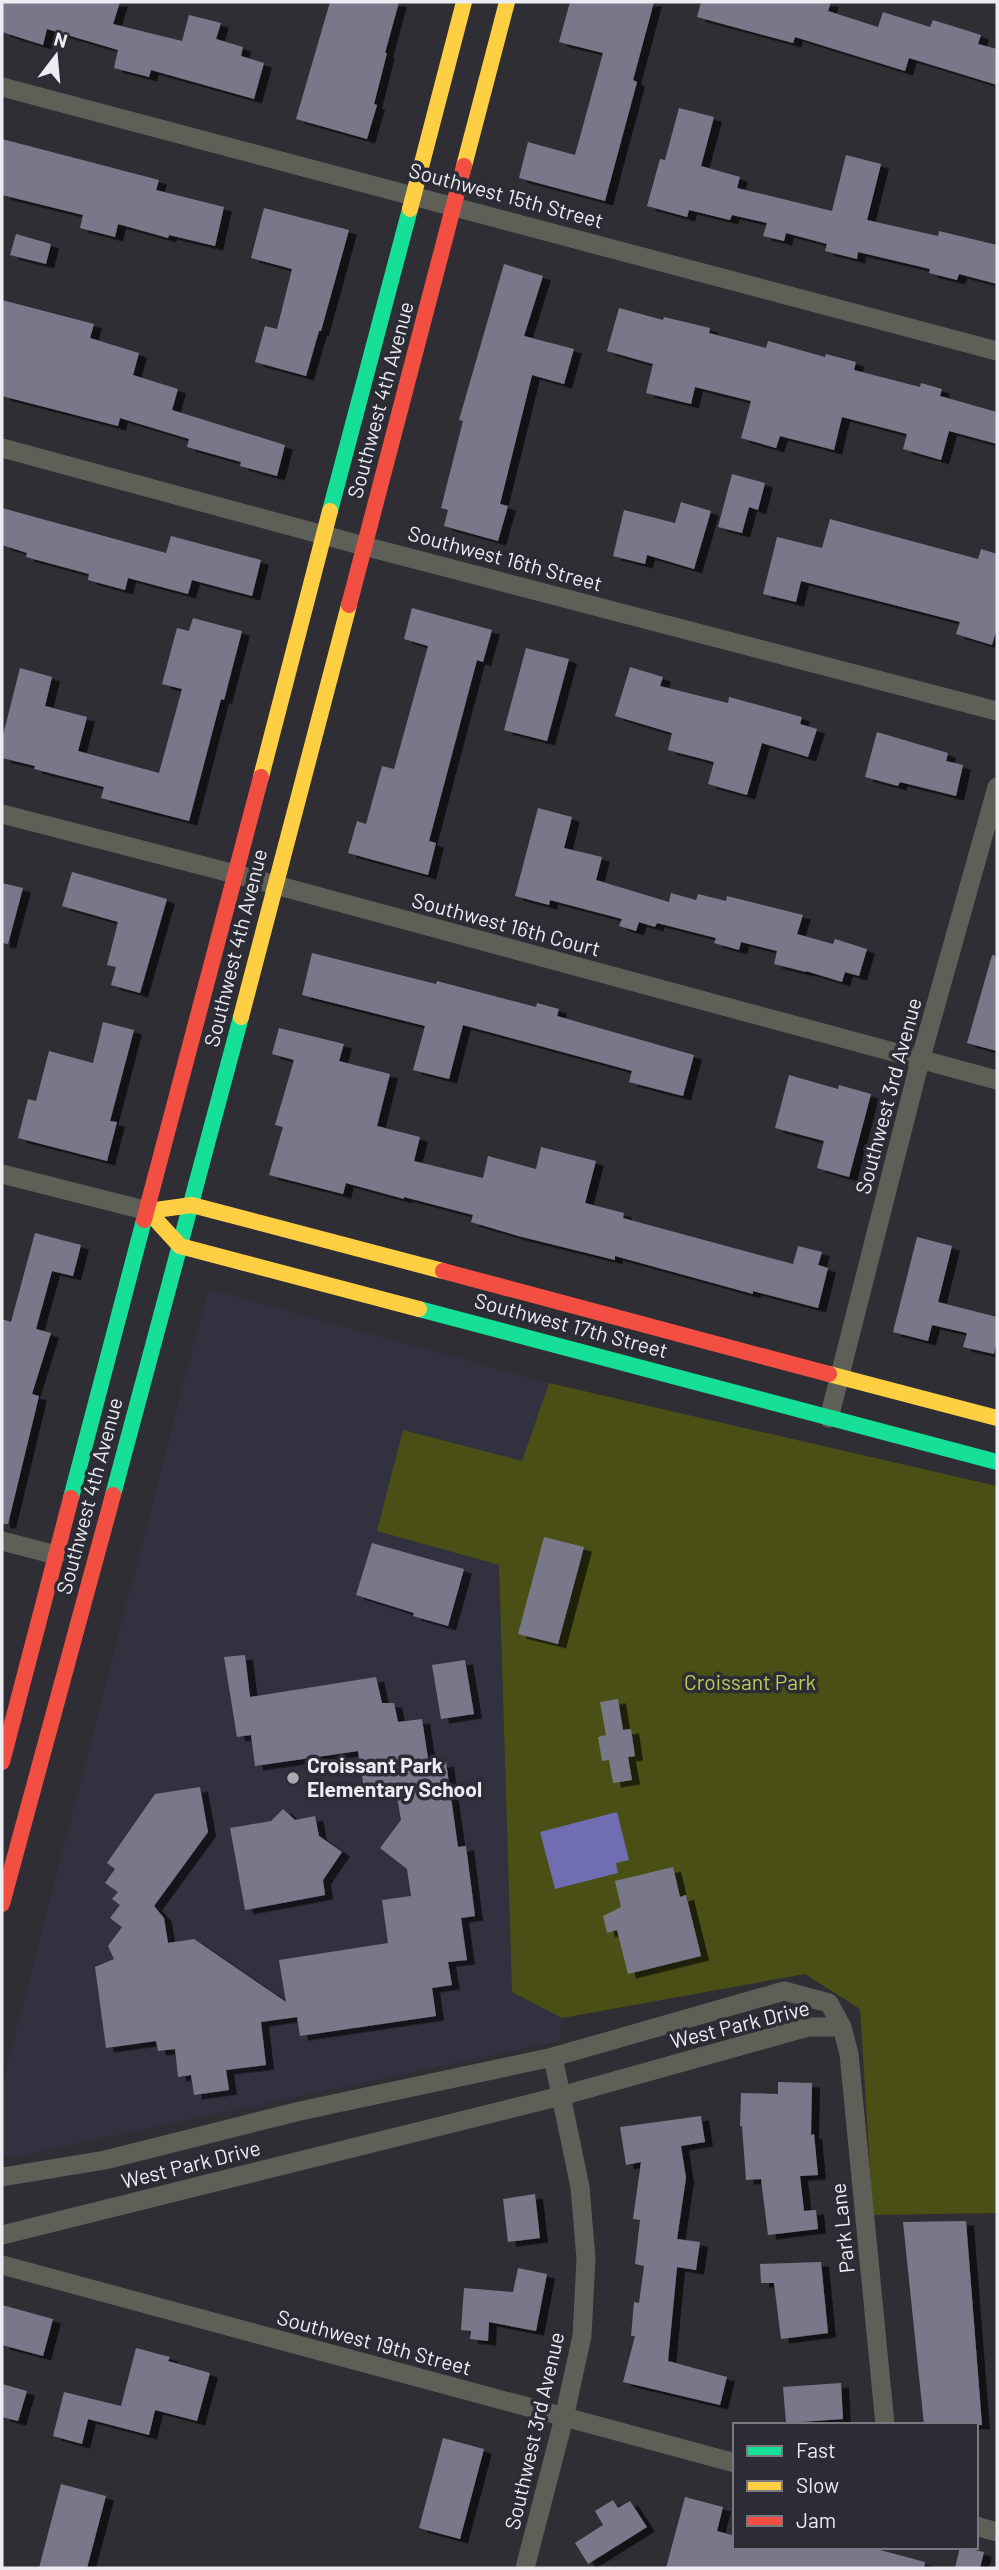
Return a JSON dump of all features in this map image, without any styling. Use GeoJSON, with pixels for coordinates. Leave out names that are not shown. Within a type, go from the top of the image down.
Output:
{"type":"FeatureCollection","features":[{"type":"Feature","properties":{"kind":"main road","name":"Southwest 4th Avenue"},"geometry":{"type":"LineString","coordinates":[[2,1762],[464,2]]}},
{"type":"Feature","properties":{"kind":"main road","name":"Southwest 4th Avenue"},"geometry":{"type":"LineString","coordinates":[[2,1900],[192,1205],[507,2]]}},
{"type":"Feature","properties":{"kind":"main road","name":"Southwest 17th Street"},"geometry":{"type":"LineString","coordinates":[[148,1211],[192,1205],[997,1418]]}},
{"type":"Feature","properties":{"kind":"main road"},"geometry":{"type":"LineString","coordinates":[[148,1211],[180,1246]]}},
{"type":"Feature","properties":{"kind":"main road","name":"Southwest 17th Street"},"geometry":{"type":"LineString","coordinates":[[180,1246],[997,1462]]}},
{"type":"Feature","properties":{"kind":"street","name":"Southwest 15th Street"},"geometry":{"type":"LineString","coordinates":[[2,87],[997,351]]}},
{"type":"Feature","properties":{"kind":"street","name":"Southwest 16th Street"},"geometry":{"type":"LineString","coordinates":[[2,448],[364,546],[997,711]]}},
{"type":"Feature","properties":{"kind":"street","name":"Southwest 3rd Avenue"},"geometry":{"type":"LineString","coordinates":[[829,1418],[920,1061],[997,787]]}},
{"type":"Feature","properties":{"kind":"street","name":"Southwest 16th Court"},"geometry":{"type":"LineString","coordinates":[[2,814],[235,874],[997,1080]]}},
{"type":"Feature","properties":{"kind":"street","name":"Southwest 17th Street"},"geometry":{"type":"LineString","coordinates":[[2,1174],[148,1211]]}},
{"type":"Feature","properties":{"kind":"street"},"geometry":{"type":"LineString","coordinates":[[2,1541],[56,1556]]}},
{"type":"Feature","properties":{"kind":"street","name":"West Park Drive"},"geometry":{"type":"LineString","coordinates":[[2,2177],[105,2160],[300,2111],[553,2057],[784,1991],[829,2003],[842,2027],[807,2027],[561,2096],[2,2235]]}},
{"type":"Feature","properties":{"kind":"street","name":"Park Lane"},"geometry":{"type":"LineString","coordinates":[[842,2027],[849,2054],[885,2423]]}},
{"type":"Feature","properties":{"kind":"street","name":"Southwest 3rd Avenue"},"geometry":{"type":"LineString","coordinates":[[525,2568],[565,2418],[582,2336],[586,2259],[580,2188],[553,2057]]}},
{"type":"Feature","properties":{"kind":"street","name":"Southwest 19th Street"},"geometry":{"type":"LineString","coordinates":[[2,2265],[733,2462]]}},
{"type":"Feature","properties":{"kind":"street"},"geometry":{"type":"LineString","coordinates":[[978,2527],[997,2532]]}},
{"type":"Feature","properties":{"kind":"shaded area","name":"Croissant Park Elementary School"},"geometry":{"type":"Polygon","coordinates":[[[208,1289],[549,1383],[522,1461],[378,1531],[499,1565],[512,1992],[562,2018],[560,2041],[9,2158],[2,2153],[2,2085],[208,1289]]]}},
{"type":"Feature","properties":{"kind":"shaded area"},"geometry":{"type":"Polygon","coordinates":[[[617,1812],[629,1860],[616,1863],[618,1873],[555,1889],[540,1832],[617,1812]]]}},
{"type":"Feature","properties":{"kind":"green space","name":"Croissant Park"},"geometry":{"type":"Polygon","coordinates":[[[549,1383],[997,1486],[997,2213],[873,2215],[860,2009],[805,1974],[562,2018],[512,1992],[499,1565],[377,1531],[403,1430],[522,1461],[549,1383]]]}},
{"type":"Feature","properties":{"kind":"building"},"geometry":{"type":"Polygon","coordinates":[[[2,2],[120,2],[113,24],[182,41],[189,15],[221,23],[216,39],[243,47],[241,56],[264,63],[254,99],[151,70],[149,77],[114,68],[118,50],[47,29],[43,45],[2,32],[2,2]]]}},
{"type":"Feature","properties":{"kind":"building"},"geometry":{"type":"Polygon","coordinates":[[[330,2],[399,2],[367,139],[296,119],[330,2]]]}},
{"type":"Feature","properties":{"kind":"building"},"geometry":{"type":"Polygon","coordinates":[[[570,2],[654,2],[633,80],[637,82],[605,201],[519,178],[528,142],[575,155],[603,53],[559,42],[570,2]]]}},
{"type":"Feature","properties":{"kind":"building"},"geometry":{"type":"Polygon","coordinates":[[[701,2],[831,2],[828,11],[878,27],[883,12],[930,27],[933,20],[981,35],[978,44],[997,49],[997,85],[909,58],[905,71],[795,37],[793,43],[697,17],[701,2]]]}},
{"type":"Feature","properties":{"kind":"building"},"geometry":{"type":"Polygon","coordinates":[[[679,108],[714,117],[701,166],[740,177],[737,188],[832,211],[846,155],[881,164],[867,220],[938,236],[939,231],[997,245],[997,284],[959,274],[957,280],[929,273],[930,269],[858,252],[857,259],[825,251],[827,244],[786,233],[784,241],[763,236],[767,223],[732,215],[730,220],[689,210],[687,217],[647,206],[660,159],[665,160],[679,108]]]}},
{"type":"Feature","properties":{"kind":"building"},"geometry":{"type":"Polygon","coordinates":[[[2,139],[159,180],[156,190],[224,207],[215,246],[169,235],[168,238],[118,224],[115,237],[80,228],[83,215],[2,195],[2,139]]]}},
{"type":"Feature","properties":{"kind":"building"},"geometry":{"type":"Polygon","coordinates":[[[264,208],[349,230],[306,376],[255,362],[265,326],[277,329],[292,269],[251,258],[264,208]]]}},
{"type":"Feature","properties":{"kind":"building"},"geometry":{"type":"Polygon","coordinates":[[[16,234],[51,244],[46,264],[10,255],[16,234]]]}},
{"type":"Feature","properties":{"kind":"building"},"geometry":{"type":"Polygon","coordinates":[[[504,264],[543,276],[524,336],[574,349],[564,384],[532,375],[500,504],[508,506],[498,541],[444,526],[448,510],[441,508],[463,421],[459,420],[504,264]]]}},
{"type":"Feature","properties":{"kind":"building"},"geometry":{"type":"Polygon","coordinates":[[[2,300],[94,324],[90,338],[139,353],[133,375],[178,389],[172,410],[285,445],[277,476],[240,466],[241,462],[187,447],[189,439],[120,418],[118,426],[2,396],[2,300]]]}},
{"type":"Feature","properties":{"kind":"building"},"geometry":{"type":"Polygon","coordinates":[[[619,308],[663,320],[664,317],[710,328],[709,333],[766,348],[768,341],[825,357],[826,354],[856,362],[854,370],[920,387],[921,383],[942,389],[940,396],[997,412],[997,444],[949,431],[941,460],[903,449],[907,434],[842,417],[834,450],[780,436],[776,448],[741,438],[751,401],[695,387],[691,404],[646,393],[653,364],[607,351],[619,308]]]}},
{"type":"Feature","properties":{"kind":"building"},"geometry":{"type":"Polygon","coordinates":[[[732,474],[765,483],[758,510],[749,507],[742,533],[718,527],[732,474]]]}},
{"type":"Feature","properties":{"kind":"building"},"geometry":{"type":"Polygon","coordinates":[[[681,502],[711,511],[694,569],[647,555],[645,564],[613,556],[624,510],[675,523],[681,502]]]}},
{"type":"Feature","properties":{"kind":"building"},"geometry":{"type":"Polygon","coordinates":[[[2,508],[166,553],[171,536],[261,560],[252,596],[192,580],[188,594],[128,578],[125,590],[88,580],[89,574],[26,557],[27,553],[2,545],[2,508]]]}},
{"type":"Feature","properties":{"kind":"building"},"geometry":{"type":"Polygon","coordinates":[[[830,519],[978,559],[981,549],[997,554],[997,628],[992,645],[956,634],[960,622],[801,581],[796,602],[763,594],[777,537],[822,548],[830,519]]]}},
{"type":"Feature","properties":{"kind":"building"},"geometry":{"type":"Polygon","coordinates":[[[412,608],[492,630],[483,662],[477,660],[429,841],[436,843],[428,875],[348,853],[357,821],[366,824],[382,766],[394,769],[428,646],[404,639],[412,608]]]}},
{"type":"Feature","properties":{"kind":"building"},"geometry":{"type":"Polygon","coordinates":[[[193,618],[242,631],[189,821],[101,798],[104,787],[2,758],[2,739],[20,668],[52,677],[45,706],[87,717],[78,751],[159,773],[182,689],[162,684],[177,628],[189,631],[193,618]]]}},
{"type":"Feature","properties":{"kind":"building"},"geometry":{"type":"Polygon","coordinates":[[[526,648],[569,659],[547,741],[504,730],[526,648]]]}},
{"type":"Feature","properties":{"kind":"building"},"geometry":{"type":"Polygon","coordinates":[[[630,667],[663,677],[660,686],[728,703],[729,697],[802,717],[800,724],[817,729],[808,757],[762,743],[747,795],[708,784],[714,762],[668,750],[672,733],[615,716],[630,667]]]}},
{"type":"Feature","properties":{"kind":"building"},"geometry":{"type":"Polygon","coordinates":[[[877,732],[948,753],[946,761],[963,765],[956,796],[900,782],[898,786],[865,777],[877,732]]]}},
{"type":"Feature","properties":{"kind":"building"},"geometry":{"type":"Polygon","coordinates":[[[538,808],[572,817],[564,848],[602,857],[596,880],[669,902],[671,893],[696,900],[698,894],[726,901],[727,896],[803,915],[797,934],[833,944],[835,939],[867,949],[859,976],[845,972],[842,982],[774,964],[777,951],[741,942],[739,950],[714,943],[716,938],[657,923],[655,927],[639,922],[636,931],[619,926],[622,919],[550,900],[549,905],[515,896],[538,808]]]}},
{"type":"Feature","properties":{"kind":"building"},"geometry":{"type":"Polygon","coordinates":[[[72,872],[167,899],[140,993],[111,985],[116,967],[107,965],[118,922],[62,906],[72,872]]]}},
{"type":"Feature","properties":{"kind":"building"},"geometry":{"type":"Polygon","coordinates":[[[2,883],[23,888],[8,944],[2,943],[2,883]]]}},
{"type":"Feature","properties":{"kind":"building"},"geometry":{"type":"Polygon","coordinates":[[[312,953],[536,1007],[537,1003],[559,1009],[557,1016],[694,1055],[683,1096],[629,1082],[632,1071],[463,1025],[449,1079],[413,1070],[425,1026],[302,995],[312,953]]]}},
{"type":"Feature","properties":{"kind":"building"},"geometry":{"type":"Polygon","coordinates":[[[992,955],[997,956],[997,1051],[967,1043],[992,955]]]}},
{"type":"Feature","properties":{"kind":"building"},"geometry":{"type":"Polygon","coordinates":[[[103,1022],[134,1030],[110,1121],[117,1122],[107,1161],[18,1138],[28,1099],[36,1101],[49,1051],[93,1063],[103,1022]]]}},
{"type":"Feature","properties":{"kind":"building"},"geometry":{"type":"Polygon","coordinates":[[[279,1028],[344,1044],[339,1061],[390,1074],[377,1126],[420,1137],[414,1161],[483,1178],[488,1156],[536,1169],[541,1147],[596,1161],[585,1203],[624,1213],[623,1218],[793,1264],[798,1246],[822,1252],[818,1265],[828,1268],[818,1308],[753,1291],[753,1294],[615,1256],[615,1260],[518,1236],[471,1222],[473,1215],[404,1197],[346,1183],[343,1194],[269,1175],[283,1127],[275,1125],[294,1060],[272,1054],[279,1028]]]}},
{"type":"Feature","properties":{"kind":"building"},"geometry":{"type":"Polygon","coordinates":[[[789,1075],[838,1089],[839,1085],[871,1094],[849,1177],[817,1168],[824,1141],[775,1128],[789,1075]]]}},
{"type":"Feature","properties":{"kind":"building"},"geometry":{"type":"Polygon","coordinates":[[[35,1233],[81,1245],[73,1276],[52,1271],[36,1329],[51,1333],[32,1394],[39,1396],[8,1524],[2,1524],[2,1319],[11,1322],[35,1233]]]}},
{"type":"Feature","properties":{"kind":"building"},"geometry":{"type":"Polygon","coordinates":[[[917,1237],[952,1246],[938,1302],[997,1317],[994,1354],[963,1347],[967,1333],[932,1325],[928,1341],[893,1332],[917,1237]]]}},
{"type":"Feature","properties":{"kind":"building"},"geometry":{"type":"Polygon","coordinates":[[[544,1537],[584,1547],[558,1644],[518,1634],[544,1537]]]}},
{"type":"Feature","properties":{"kind":"building"},"geometry":{"type":"Polygon","coordinates":[[[372,1543],[464,1569],[448,1626],[356,1595],[372,1543]]]}},
{"type":"Feature","properties":{"kind":"building"},"geometry":{"type":"Polygon","coordinates":[[[245,1655],[250,1697],[376,1677],[382,1703],[394,1703],[398,1722],[422,1719],[429,1765],[446,1762],[458,1847],[466,1846],[475,1916],[461,1918],[467,1960],[448,1962],[452,1985],[432,1988],[436,2016],[300,2036],[297,2017],[261,2022],[266,2065],[226,2070],[229,2090],[194,2095],[191,2075],[178,2077],[175,2049],[158,2051],[156,2041],[106,2048],[95,1967],[114,1959],[108,1946],[122,1927],[110,1918],[120,1905],[112,1899],[118,1892],[105,1883],[115,1869],[107,1863],[155,1794],[200,1787],[208,1832],[154,1906],[164,1918],[168,1943],[194,1939],[286,2002],[279,1960],[388,1943],[382,1900],[411,1896],[407,1869],[380,1848],[401,1820],[396,1790],[365,1794],[358,1751],[255,1766],[251,1735],[237,1737],[224,1657],[245,1655]]]}},
{"type":"Feature","properties":{"kind":"building"},"geometry":{"type":"Polygon","coordinates":[[[465,1660],[474,1714],[441,1719],[432,1665],[465,1660]]]}},
{"type":"Feature","properties":{"kind":"building"},"geometry":{"type":"Polygon","coordinates":[[[618,1699],[623,1730],[631,1729],[635,1756],[628,1757],[632,1780],[613,1783],[609,1760],[602,1761],[598,1737],[606,1735],[600,1702],[618,1699]]]}},
{"type":"Feature","properties":{"kind":"building"},"geometry":{"type":"Polygon","coordinates":[[[283,1809],[295,1820],[315,1816],[319,1836],[342,1852],[323,1880],[325,1895],[245,1910],[230,1828],[271,1821],[283,1809]]]}},
{"type":"Feature","properties":{"kind":"building"},"geometry":{"type":"Polygon","coordinates":[[[673,1867],[680,1897],[686,1895],[701,1956],[628,1974],[617,1930],[607,1933],[603,1916],[621,1907],[615,1881],[673,1867]]]}},
{"type":"Feature","properties":{"kind":"building"},"geometry":{"type":"Polygon","coordinates":[[[778,2082],[812,2083],[811,2135],[814,2134],[818,2175],[800,2176],[804,2211],[816,2210],[818,2229],[768,2235],[761,2179],[746,2180],[740,2126],[741,2093],[778,2094],[778,2082]]]}},
{"type":"Feature","properties":{"kind":"building"},"geometry":{"type":"Polygon","coordinates":[[[701,2116],[705,2142],[681,2146],[686,2178],[677,2239],[700,2242],[696,2270],[677,2267],[668,2361],[727,2377],[720,2405],[623,2382],[635,2336],[631,2336],[634,2302],[639,2303],[644,2266],[635,2264],[640,2220],[633,2219],[641,2162],[626,2165],[620,2127],[701,2116]]]}},
{"type":"Feature","properties":{"kind":"building"},"geometry":{"type":"Polygon","coordinates":[[[535,2194],[540,2238],[508,2242],[503,2199],[535,2194]]]}},
{"type":"Feature","properties":{"kind":"building"},"geometry":{"type":"Polygon","coordinates":[[[966,2221],[982,2425],[924,2423],[903,2222],[966,2221]]]}},
{"type":"Feature","properties":{"kind":"building"},"geometry":{"type":"Polygon","coordinates":[[[821,2262],[828,2333],[781,2339],[774,2283],[761,2283],[760,2264],[821,2262]]]}},
{"type":"Feature","properties":{"kind":"building"},"geometry":{"type":"Polygon","coordinates":[[[518,2268],[547,2274],[536,2331],[489,2322],[488,2341],[470,2339],[471,2331],[461,2330],[464,2288],[513,2292],[518,2268]]]}},
{"type":"Feature","properties":{"kind":"building"},"geometry":{"type":"Polygon","coordinates":[[[2,2305],[53,2319],[43,2356],[2,2345],[2,2305]]]}},
{"type":"Feature","properties":{"kind":"building"},"geometry":{"type":"Polygon","coordinates":[[[136,2348],[170,2357],[168,2361],[210,2373],[197,2421],[155,2410],[149,2435],[88,2419],[82,2444],[53,2436],[64,2392],[121,2406],[136,2348]]]}},
{"type":"Feature","properties":{"kind":"building"},"geometry":{"type":"Polygon","coordinates":[[[841,2383],[843,2419],[786,2423],[783,2387],[841,2383]]]}},
{"type":"Feature","properties":{"kind":"building"},"geometry":{"type":"Polygon","coordinates":[[[2,2384],[27,2391],[18,2421],[2,2417],[2,2384]]]}},
{"type":"Feature","properties":{"kind":"building"},"geometry":{"type":"Polygon","coordinates":[[[443,2438],[484,2449],[460,2539],[419,2528],[443,2438]]]}},
{"type":"Feature","properties":{"kind":"building"},"geometry":{"type":"Polygon","coordinates":[[[61,2484],[106,2496],[87,2568],[39,2568],[61,2484]]]}},
{"type":"Feature","properties":{"kind":"building"},"geometry":{"type":"Polygon","coordinates":[[[685,2497],[723,2507],[717,2531],[733,2535],[733,2549],[876,2549],[925,2562],[924,2568],[666,2568],[685,2497]]]}},
{"type":"Feature","properties":{"kind":"building"},"geometry":{"type":"Polygon","coordinates":[[[613,2500],[618,2508],[630,2501],[647,2527],[588,2564],[575,2543],[603,2525],[595,2511],[613,2500]]]}},
{"type":"Feature","properties":{"kind":"building"},"geometry":{"type":"Polygon","coordinates":[[[960,2549],[984,2552],[980,2568],[955,2568],[960,2549]]]}},
{"type":"Feature","properties":{"kind":"traffic: fast"},"geometry":{"type":"LineString","coordinates":[[330,511],[410,209]]}},
{"type":"Feature","properties":{"kind":"traffic: fast"},"geometry":{"type":"LineString","coordinates":[[113,1495],[241,1017]]}},
{"type":"Feature","properties":{"kind":"traffic: fast"},"geometry":{"type":"LineString","coordinates":[[71,1498],[144,1220]]}},
{"type":"Feature","properties":{"kind":"traffic: fast"},"geometry":{"type":"LineString","coordinates":[[419,1309],[997,1462]]}},
{"type":"Feature","properties":{"kind":"traffic: slow"},"geometry":{"type":"LineString","coordinates":[[410,209],[464,2]]}},
{"type":"Feature","properties":{"kind":"traffic: slow"},"geometry":{"type":"LineString","coordinates":[[464,166],[507,2]]}},
{"type":"Feature","properties":{"kind":"traffic: slow"},"geometry":{"type":"LineString","coordinates":[[261,777],[330,511]]}},
{"type":"Feature","properties":{"kind":"traffic: slow"},"geometry":{"type":"LineString","coordinates":[[241,1017],[349,605]]}},
{"type":"Feature","properties":{"kind":"traffic: slow"},"geometry":{"type":"LineString","coordinates":[[148,1211],[192,1205],[443,1271]]}},
{"type":"Feature","properties":{"kind":"traffic: slow"},"geometry":{"type":"LineString","coordinates":[[148,1211],[180,1246],[419,1309]]}},
{"type":"Feature","properties":{"kind":"traffic: slow"},"geometry":{"type":"LineString","coordinates":[[829,1374],[997,1418]]}},
{"type":"Feature","properties":{"kind":"traffic: jam"},"geometry":{"type":"LineString","coordinates":[[349,605],[464,166]]}},
{"type":"Feature","properties":{"kind":"traffic: jam"},"geometry":{"type":"LineString","coordinates":[[144,1220],[261,777]]}},
{"type":"Feature","properties":{"kind":"traffic: jam"},"geometry":{"type":"LineString","coordinates":[[443,1271],[829,1374]]}},
{"type":"Feature","properties":{"kind":"traffic: jam"},"geometry":{"type":"LineString","coordinates":[[2,1904],[113,1495]]}},
{"type":"Feature","properties":{"kind":"traffic: jam"},"geometry":{"type":"LineString","coordinates":[[2,1762],[71,1498]]}},
{"type":"Feature","properties":{"kind":"place","name":"Croissant Park Elementary School"},"geometry":{"type":"Point","coordinates":[293,1778]}}]}
